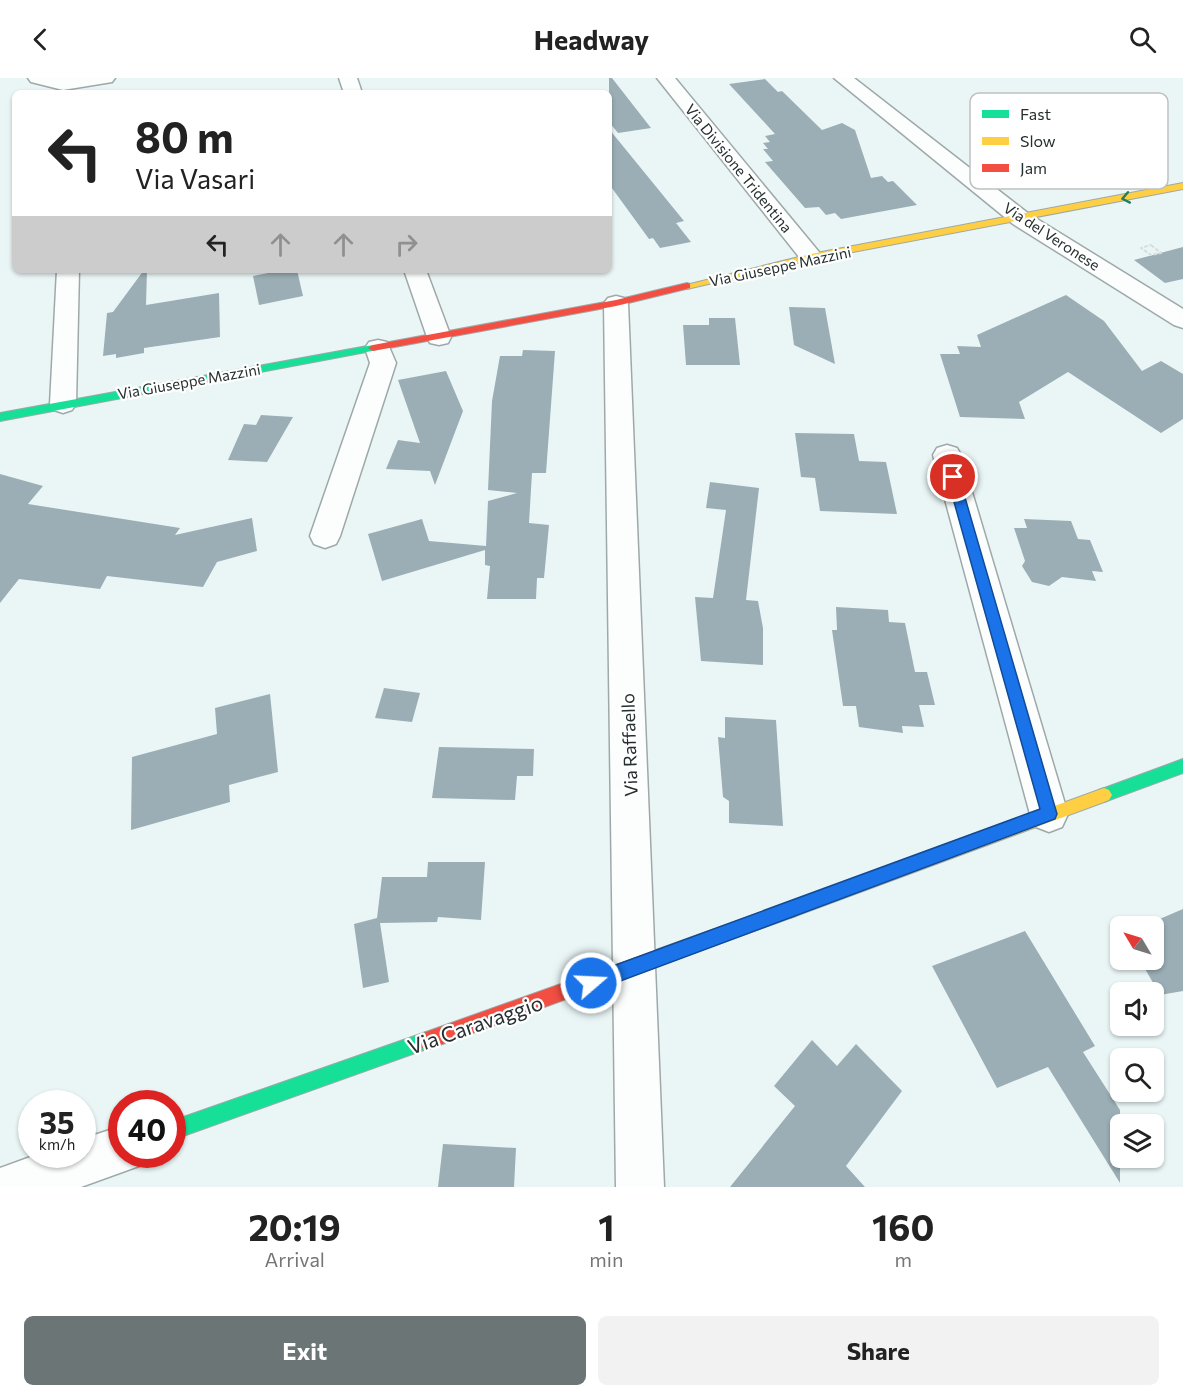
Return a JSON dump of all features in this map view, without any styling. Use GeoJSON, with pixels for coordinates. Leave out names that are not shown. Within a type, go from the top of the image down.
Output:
{"type":"FeatureCollection","features":[{"type":"Feature","properties":{"kind":"street"},"geometry":{"type":"LineString","coordinates":[[37,78],[63,85],[106,78]]}},
{"type":"Feature","properties":{"kind":"street","name":"Via Divisione Tridentina"},"geometry":{"type":"LineString","coordinates":[[666,78],[811,257]]}},
{"type":"Feature","properties":{"kind":"street","name":"Via del Veronese"},"geometry":{"type":"LineString","coordinates":[[843,78],[970,179]]}},
{"type":"Feature","properties":{"kind":"street","name":"Via Giuseppe Mazzini"},"geometry":{"type":"LineString","coordinates":[[0,417],[616,303],[811,257],[1021,219],[1183,186]]}},
{"type":"Feature","properties":{"kind":"street","name":"Via del Veronese"},"geometry":{"type":"LineString","coordinates":[[983,189],[1021,219],[1183,320]]}},
{"type":"Feature","properties":{"kind":"street"},"geometry":{"type":"LineString","coordinates":[[63,404],[68,273]]}},
{"type":"Feature","properties":{"kind":"street"},"geometry":{"type":"LineString","coordinates":[[416,273],[439,337]]}},
{"type":"Feature","properties":{"kind":"street","name":"Via Raffaello"},"geometry":{"type":"LineString","coordinates":[[616,303],[636,968],[640,1187]]}},
{"type":"Feature","properties":{"kind":"street"},"geometry":{"type":"LineString","coordinates":[[325,536],[384,363],[378,348]]}},
{"type":"Feature","properties":{"kind":"street"},"geometry":{"type":"LineString","coordinates":[[947,455],[1049,814]]}},
{"type":"Feature","properties":{"kind":"street","name":"Via Caravaggio"},"geometry":{"type":"LineString","coordinates":[[186,1126],[636,968],[1183,766]]}},
{"type":"Feature","properties":{"kind":"street"},"geometry":{"type":"LineString","coordinates":[[13,1187],[108,1154]]}},
{"type":"Feature","properties":{"kind":"path"},"geometry":{"type":"LineString","coordinates":[[1151,246],[1161,253],[1151,255],[1146,252],[1141,248],[1151,246]]}},
{"type":"Feature","properties":{"kind":"building"},"geometry":{"type":"Polygon","coordinates":[[[609,78],[612,78],[651,128],[618,133],[612,126],[612,90],[609,90],[609,78]]]}},
{"type":"Feature","properties":{"kind":"building"},"geometry":{"type":"Polygon","coordinates":[[[765,79],[778,92],[782,91],[822,130],[842,123],[855,130],[871,178],[882,176],[888,182],[893,181],[917,205],[841,219],[835,213],[826,215],[819,207],[805,208],[765,162],[773,161],[763,149],[768,149],[763,143],[770,142],[765,136],[775,134],[729,84],[765,79]]]}},
{"type":"Feature","properties":{"kind":"building"},"geometry":{"type":"Polygon","coordinates":[[[612,133],[684,221],[676,223],[691,242],[660,248],[653,238],[649,239],[612,188],[612,133]]]}},
{"type":"Feature","properties":{"kind":"building"},"geometry":{"type":"Polygon","coordinates":[[[1183,247],[1183,279],[1165,283],[1134,260],[1183,247]]]}},
{"type":"Feature","properties":{"kind":"building"},"geometry":{"type":"Polygon","coordinates":[[[142,273],[147,273],[146,305],[219,293],[220,337],[144,348],[144,353],[116,358],[116,354],[103,356],[107,313],[113,312],[142,273]]]}},
{"type":"Feature","properties":{"kind":"building"},"geometry":{"type":"Polygon","coordinates":[[[268,273],[298,273],[303,296],[259,305],[253,276],[268,273]]]}},
{"type":"Feature","properties":{"kind":"building"},"geometry":{"type":"Polygon","coordinates":[[[1066,295],[1104,321],[1142,371],[1161,361],[1183,374],[1183,419],[1161,433],[1068,372],[1019,402],[1025,419],[960,417],[940,354],[960,354],[957,346],[981,347],[977,335],[1066,295]]]}},
{"type":"Feature","properties":{"kind":"building"},"geometry":{"type":"Polygon","coordinates":[[[789,307],[825,308],[835,364],[794,345],[789,307]]]}},
{"type":"Feature","properties":{"kind":"building"},"geometry":{"type":"Polygon","coordinates":[[[709,318],[735,318],[740,365],[686,365],[683,325],[709,325],[709,318]]]}},
{"type":"Feature","properties":{"kind":"building"},"geometry":{"type":"Polygon","coordinates":[[[523,350],[555,351],[546,473],[532,473],[529,523],[549,525],[544,578],[537,578],[536,599],[487,599],[490,566],[485,565],[485,550],[382,581],[368,534],[422,519],[429,541],[486,546],[488,501],[517,493],[488,490],[492,401],[500,356],[522,356],[523,350]]]}},
{"type":"Feature","properties":{"kind":"building"},"geometry":{"type":"Polygon","coordinates":[[[446,371],[463,411],[435,485],[430,471],[386,469],[398,440],[420,443],[398,380],[446,371]]]}},
{"type":"Feature","properties":{"kind":"building"},"geometry":{"type":"Polygon","coordinates":[[[261,415],[293,417],[267,462],[228,460],[244,424],[256,425],[261,415]]]}},
{"type":"Feature","properties":{"kind":"building"},"geometry":{"type":"Polygon","coordinates":[[[795,433],[854,434],[859,461],[886,462],[897,514],[820,511],[815,478],[801,477],[795,433]]]}},
{"type":"Feature","properties":{"kind":"building"},"geometry":{"type":"Polygon","coordinates":[[[0,474],[43,486],[28,504],[180,528],[175,535],[252,518],[257,551],[217,562],[203,587],[107,576],[100,589],[19,579],[0,603],[0,474]]]}},
{"type":"Feature","properties":{"kind":"building"},"geometry":{"type":"Polygon","coordinates":[[[710,482],[759,488],[746,600],[758,601],[763,628],[763,665],[701,661],[695,597],[713,598],[726,510],[706,508],[710,482]]]}},
{"type":"Feature","properties":{"kind":"building"},"geometry":{"type":"Polygon","coordinates":[[[1024,519],[1071,521],[1078,539],[1090,540],[1103,572],[1092,571],[1096,581],[1062,577],[1049,586],[1032,582],[1022,566],[1025,561],[1014,528],[1027,528],[1024,519]]]}},
{"type":"Feature","properties":{"kind":"building"},"geometry":{"type":"Polygon","coordinates":[[[836,607],[888,610],[889,622],[905,623],[915,672],[927,672],[935,705],[919,705],[924,727],[902,726],[903,733],[859,727],[856,706],[843,706],[832,630],[837,630],[836,607]]]}},
{"type":"Feature","properties":{"kind":"building"},"geometry":{"type":"Polygon","coordinates":[[[384,688],[420,693],[412,722],[375,718],[384,688]]]}},
{"type":"Feature","properties":{"kind":"building"},"geometry":{"type":"Polygon","coordinates":[[[270,694],[278,772],[229,785],[230,802],[131,830],[132,757],[217,734],[215,708],[270,694]]]}},
{"type":"Feature","properties":{"kind":"building"},"geometry":{"type":"Polygon","coordinates":[[[725,717],[776,720],[783,826],[729,823],[729,801],[723,797],[718,737],[725,738],[725,717]]]}},
{"type":"Feature","properties":{"kind":"building"},"geometry":{"type":"Polygon","coordinates":[[[439,747],[534,749],[533,776],[517,776],[515,800],[432,798],[439,747]]]}},
{"type":"Feature","properties":{"kind":"building"},"geometry":{"type":"Polygon","coordinates":[[[428,862],[485,862],[481,920],[438,917],[437,922],[380,923],[389,982],[363,988],[354,924],[377,918],[382,877],[427,877],[428,862]]]}},
{"type":"Feature","properties":{"kind":"building"},"geometry":{"type":"Polygon","coordinates":[[[1183,909],[1183,991],[1164,994],[1164,982],[1153,982],[1146,970],[1164,970],[1164,917],[1183,909]]]}},
{"type":"Feature","properties":{"kind":"building"},"geometry":{"type":"Polygon","coordinates":[[[1025,931],[1095,1046],[1083,1052],[1110,1094],[1110,1102],[1115,1102],[1120,1110],[1120,1114],[1110,1114],[1110,1167],[1048,1067],[997,1088],[932,966],[1025,931]]]}},
{"type":"Feature","properties":{"kind":"building"},"geometry":{"type":"Polygon","coordinates":[[[812,1040],[837,1066],[856,1044],[902,1091],[846,1166],[865,1187],[730,1187],[795,1106],[774,1086],[812,1040]]]}},
{"type":"Feature","properties":{"kind":"building"},"geometry":{"type":"Polygon","coordinates":[[[443,1144],[516,1148],[514,1187],[438,1187],[443,1144]]]}},
{"type":"Feature","properties":{"kind":"building"},"geometry":{"type":"Polygon","coordinates":[[[1111,1168],[1120,1168],[1120,1183],[1111,1168]]]}},
{"type":"Feature","properties":{"kind":"traffic: fast"},"geometry":{"type":"LineString","coordinates":[[0,417],[373,348]]}},
{"type":"Feature","properties":{"kind":"traffic: fast"},"geometry":{"type":"LineString","coordinates":[[1104,795],[1183,766]]}},
{"type":"Feature","properties":{"kind":"traffic: fast"},"geometry":{"type":"LineString","coordinates":[[186,1126],[426,1041]]}},
{"type":"Feature","properties":{"kind":"traffic: slow"},"geometry":{"type":"LineString","coordinates":[[1168,189],[1183,186]]}},
{"type":"Feature","properties":{"kind":"traffic: slow"},"geometry":{"type":"LineString","coordinates":[[687,286],[811,257],[1167,189]]}},
{"type":"Feature","properties":{"kind":"traffic: slow"},"geometry":{"type":"LineString","coordinates":[[790,910],[1104,795]]}},
{"type":"Feature","properties":{"kind":"traffic: jam"},"geometry":{"type":"LineString","coordinates":[[373,348],[616,303],[687,286]]}},
{"type":"Feature","properties":{"kind":"traffic: jam"},"geometry":{"type":"LineString","coordinates":[[426,1041],[790,910]]}},
{"type":"Feature","properties":{"kind":"route"},"geometry":{"type":"LineString","coordinates":[[591,983],[1049,814],[953,477]]}}]}
